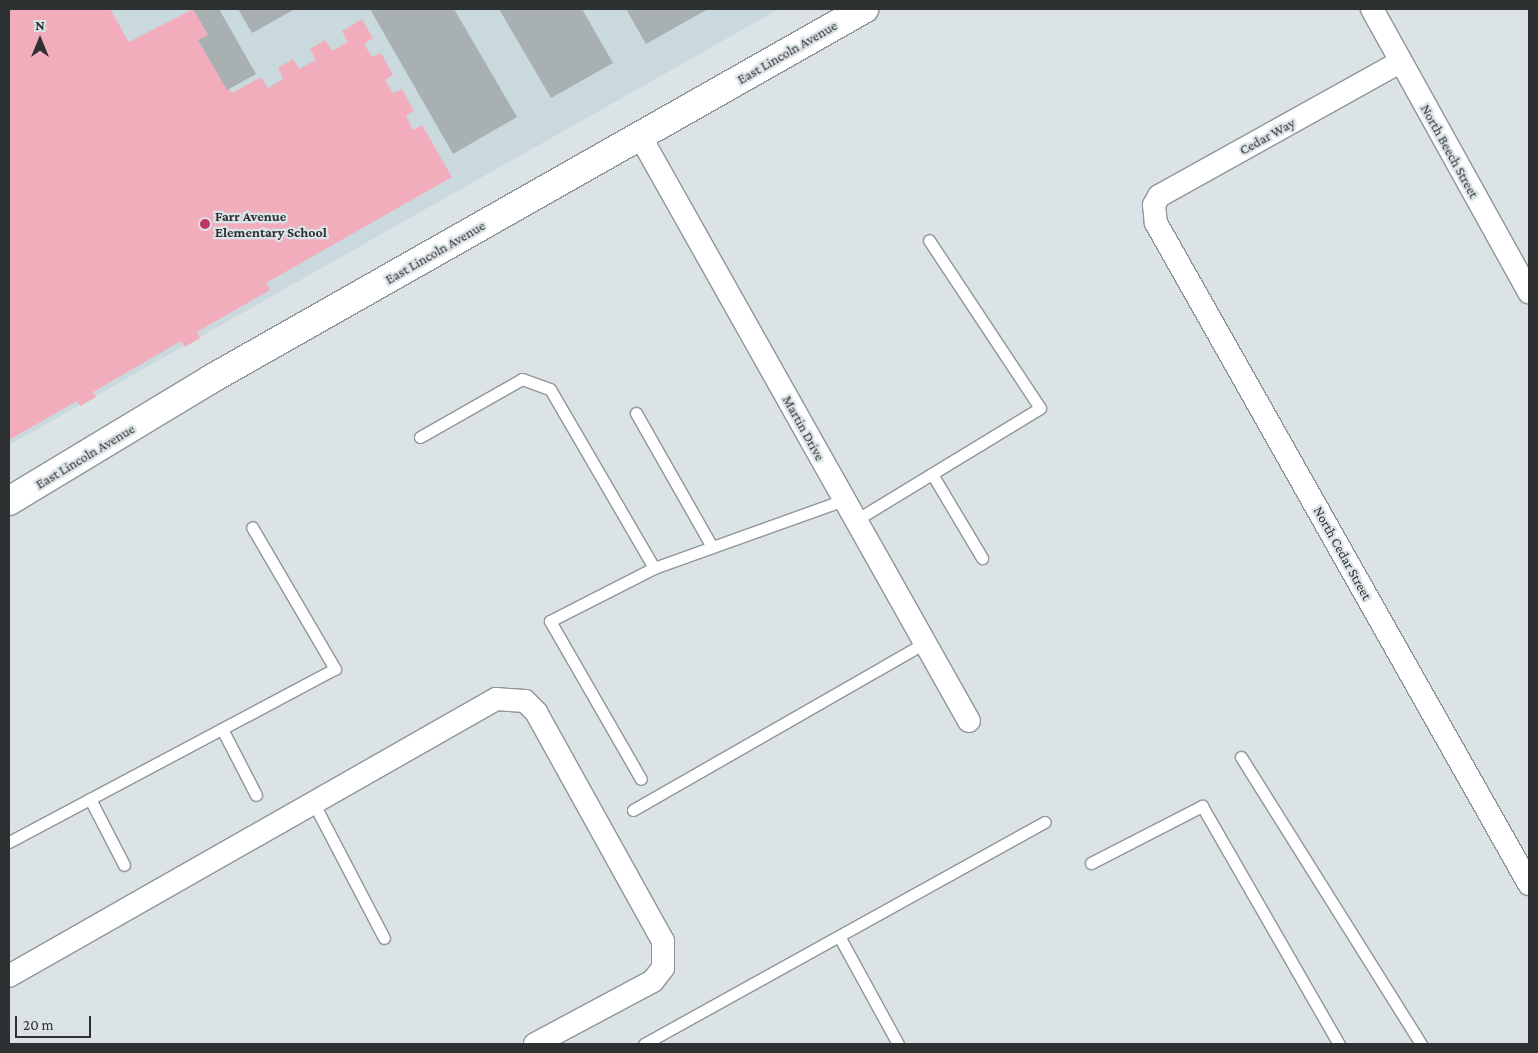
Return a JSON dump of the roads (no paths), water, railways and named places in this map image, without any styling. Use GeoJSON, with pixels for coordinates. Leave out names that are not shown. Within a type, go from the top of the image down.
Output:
{"type":"FeatureCollection","features":[{"type":"Feature","properties":{"kind":"main road","name":"East Lincoln Avenue"},"geometry":{"type":"LineString","coordinates":[[9,501],[211,380],[864,9]]}},
{"type":"Feature","properties":{"kind":"street","name":"North Beech Street"},"geometry":{"type":"LineString","coordinates":[[1372,9],[1529,292]]}},
{"type":"Feature","properties":{"kind":"street","name":"Cedar Way"},"geometry":{"type":"LineString","coordinates":[[1156,223],[1154,205],[1159,196],[1400,62]]}},
{"type":"Feature","properties":{"kind":"street","name":"Martin Drive"},"geometry":{"type":"LineString","coordinates":[[640,136],[969,721]]}},
{"type":"Feature","properties":{"kind":"street","name":"North Cedar Street"},"geometry":{"type":"LineString","coordinates":[[1156,223],[1529,884]]}},
{"type":"Feature","properties":{"kind":"street"},"geometry":{"type":"LineString","coordinates":[[9,976],[496,699],[525,701],[536,712],[664,941],[664,968],[653,981],[536,1044]]}},
{"type":"Feature","properties":{"kind":"lane"},"geometry":{"type":"LineString","coordinates":[[856,520],[1040,408],[929,240]]}},
{"type":"Feature","properties":{"kind":"lane"},"geometry":{"type":"LineString","coordinates":[[420,437],[522,379],[550,389],[654,568]]}},
{"type":"Feature","properties":{"kind":"lane"},"geometry":{"type":"LineString","coordinates":[[636,413],[712,547]]}},
{"type":"Feature","properties":{"kind":"lane"},"geometry":{"type":"LineString","coordinates":[[932,474],[982,558]]}},
{"type":"Feature","properties":{"kind":"lane"},"geometry":{"type":"LineString","coordinates":[[641,778],[550,621],[654,568],[844,500]]}},
{"type":"Feature","properties":{"kind":"lane"},"geometry":{"type":"LineString","coordinates":[[9,842],[335,669],[252,527]]}},
{"type":"Feature","properties":{"kind":"lane"},"geometry":{"type":"LineString","coordinates":[[633,810],[925,643]]}},
{"type":"Feature","properties":{"kind":"lane"},"geometry":{"type":"LineString","coordinates":[[222,729],[256,795]]}},
{"type":"Feature","properties":{"kind":"lane"},"geometry":{"type":"LineString","coordinates":[[1241,757],[1421,1044]]}},
{"type":"Feature","properties":{"kind":"lane"},"geometry":{"type":"LineString","coordinates":[[90,799],[124,865]]}},
{"type":"Feature","properties":{"kind":"lane"},"geometry":{"type":"LineString","coordinates":[[314,804],[384,938]]}},
{"type":"Feature","properties":{"kind":"lane"},"geometry":{"type":"LineString","coordinates":[[1091,862],[1202,806],[1339,1044]]}},
{"type":"Feature","properties":{"kind":"lane"},"geometry":{"type":"LineString","coordinates":[[644,1044],[840,938],[1045,822]]}},
{"type":"Feature","properties":{"kind":"lane"},"geometry":{"type":"LineString","coordinates":[[840,938],[898,1044]]}},
{"type":"Feature","properties":{"kind":"place","name":"Farr Avenue Elementary School"},"geometry":{"type":"Point","coordinates":[205,224]}}]}
